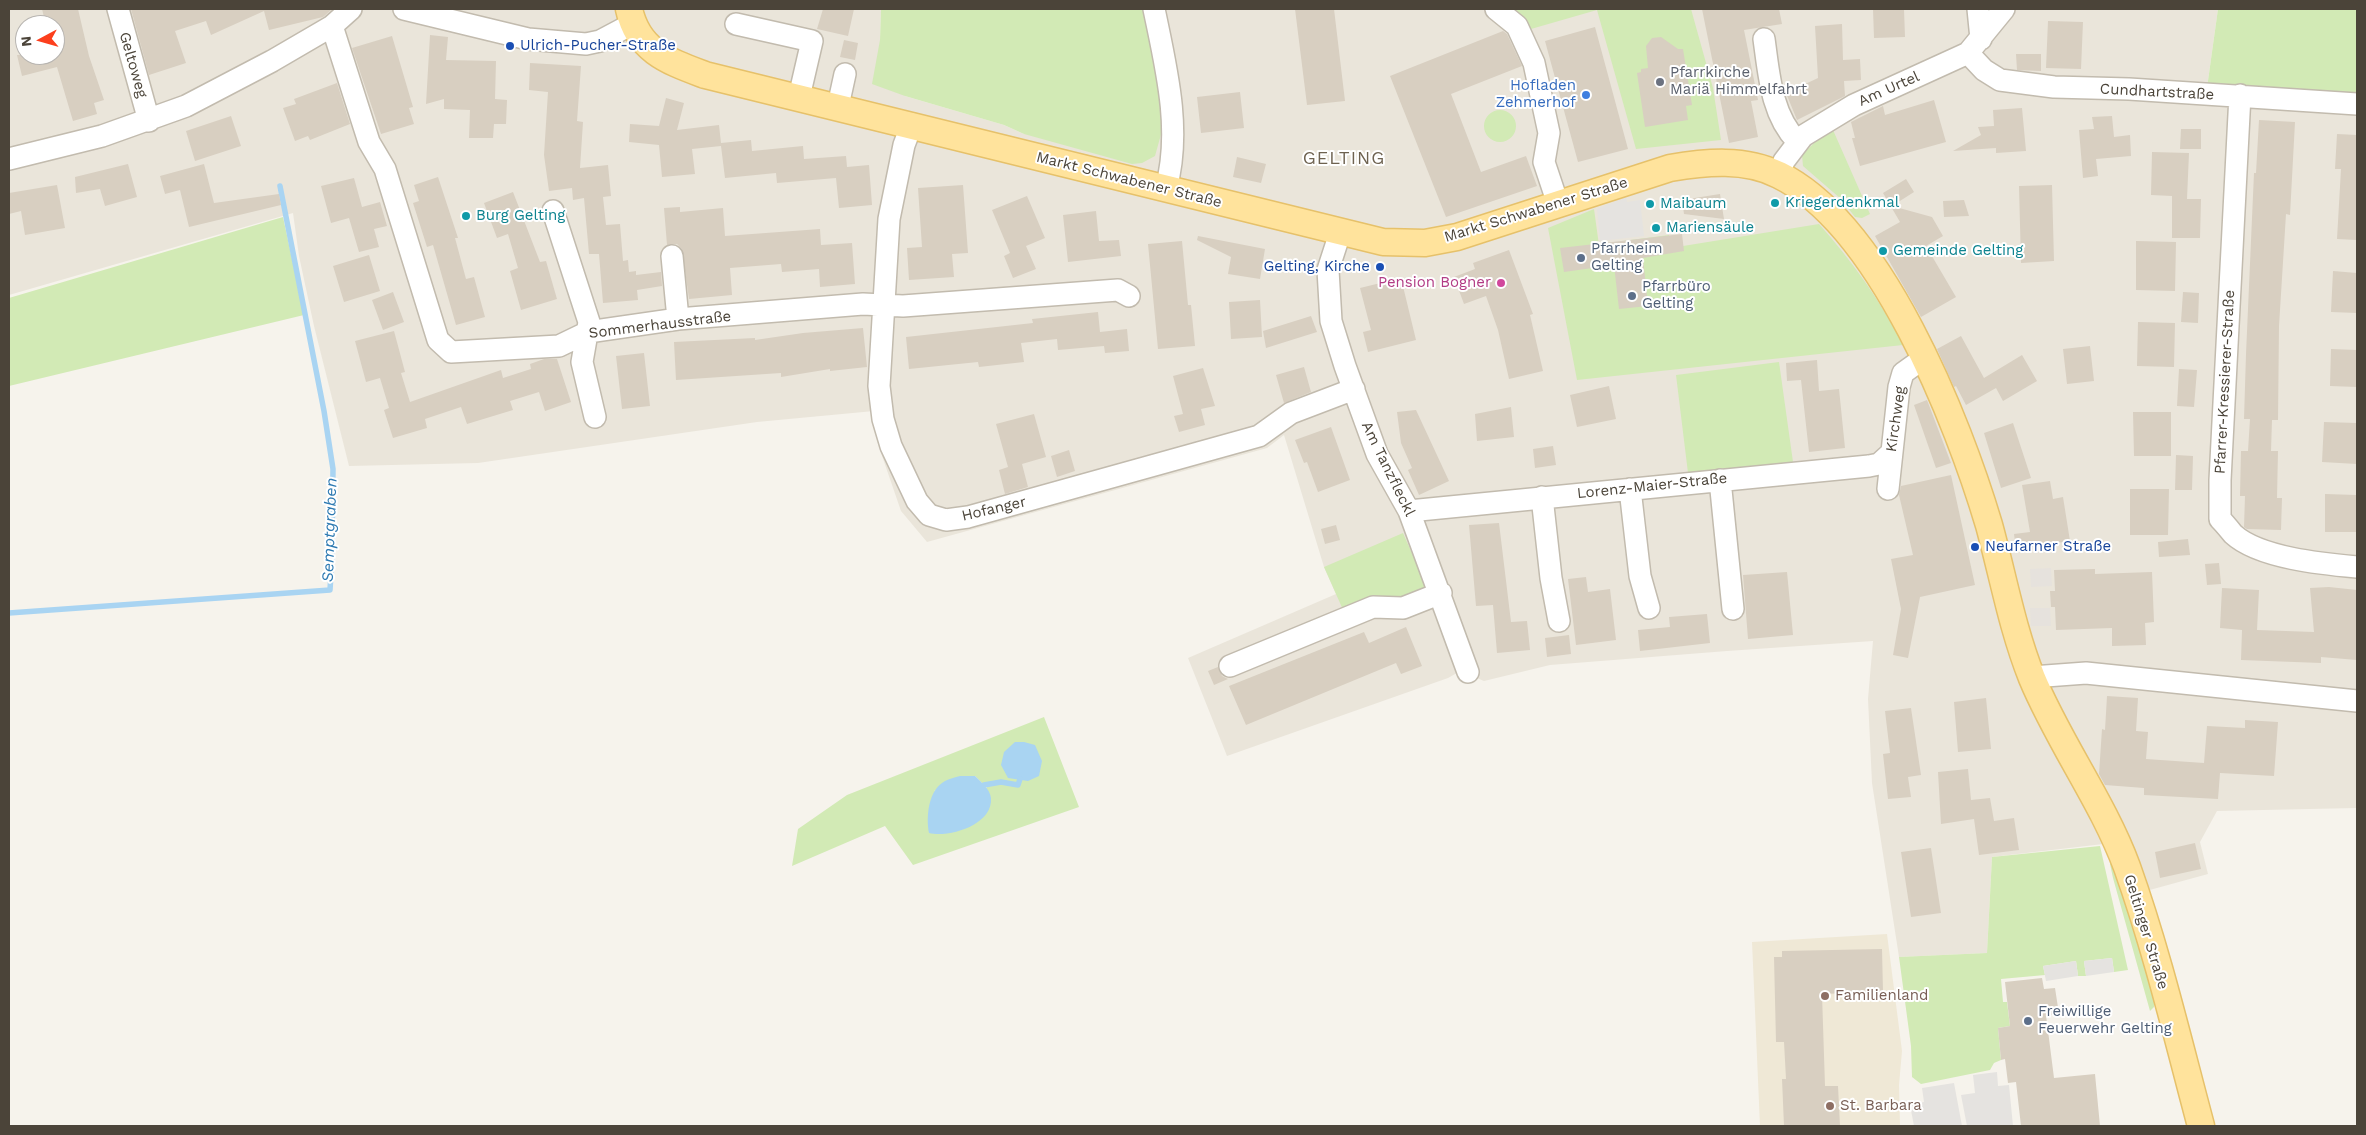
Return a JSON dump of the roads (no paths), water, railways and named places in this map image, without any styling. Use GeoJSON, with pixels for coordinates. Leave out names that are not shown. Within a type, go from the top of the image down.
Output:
{"type":"FeatureCollection","features":[{"type":"Feature","properties":{"kind":"main road","name":"Markt Schwabener Straße"},"geometry":{"type":"LineString","coordinates":[[630,16],[642,41],[673,63],[705,75],[912,124],[983,144],[1383,242],[1425,242],[1457,237],[1670,168],[1697,163],[1715,162],[1746,165],[1779,175],[1799,187],[1818,202],[1855,240],[1878,276],[1924,358],[1949,411],[1968,463],[1989,527],[2008,606],[2032,677],[2065,747]]}},
{"type":"Feature","properties":{"kind":"main road","name":"Geltinger Straße"},"geometry":{"type":"LineString","coordinates":[[2065,747],[2112,833],[2126,866],[2156,959],[2201,1126]]}},
{"type":"Feature","properties":{"kind":"street","name":"Geltoweg"},"geometry":{"type":"LineString","coordinates":[[118,9],[149,121]]}},
{"type":"Feature","properties":{"kind":"street"},"geometry":{"type":"LineString","coordinates":[[9,159],[102,136],[149,121],[237,80],[332,26],[351,9]]}},
{"type":"Feature","properties":{"kind":"street"},"geometry":{"type":"LineString","coordinates":[[404,9],[528,39],[586,44],[600,41],[630,16]]}},
{"type":"Feature","properties":{"kind":"street"},"geometry":{"type":"LineString","coordinates":[[1154,9],[1170,97],[1173,132],[1173,152],[1166,188]]}},
{"type":"Feature","properties":{"kind":"street"},"geometry":{"type":"LineString","coordinates":[[1496,9],[1517,26],[1534,63],[1549,133],[1544,162],[1558,204]]}},
{"type":"Feature","properties":{"kind":"street"},"geometry":{"type":"LineString","coordinates":[[1974,46],[1978,9]]}},
{"type":"Feature","properties":{"kind":"street","name":"Am Urtel"},"geometry":{"type":"LineString","coordinates":[[1779,175],[1784,161],[1797,141],[1820,124],[1854,105],[1974,46],[2004,9]]}},
{"type":"Feature","properties":{"kind":"street"},"geometry":{"type":"LineString","coordinates":[[736,24],[812,41],[799,97]]}},
{"type":"Feature","properties":{"kind":"street","name":"Sommerhausstraße"},"geometry":{"type":"LineString","coordinates":[[332,26],[369,142],[385,169],[438,340],[451,352],[559,346],[588,332],[678,319],[883,304],[903,306],[1118,290],[1129,296]]}},
{"type":"Feature","properties":{"kind":"street"},"geometry":{"type":"LineString","coordinates":[[1764,39],[1772,91],[1778,113],[1789,133],[1797,141]]}},
{"type":"Feature","properties":{"kind":"street","name":"Cundhartstraße"},"geometry":{"type":"LineString","coordinates":[[1974,46],[1984,70],[2000,80],[2054,87],[2240,95],[2357,104]]}},
{"type":"Feature","properties":{"kind":"street"},"geometry":{"type":"LineString","coordinates":[[838,106],[845,74]]}},
{"type":"Feature","properties":{"kind":"street","name":"Pfarrer-Kressierer-Straße"},"geometry":{"type":"LineString","coordinates":[[2240,95],[2220,480],[2220,519],[2234,535],[2258,548],[2305,562],[2357,567]]}},
{"type":"Feature","properties":{"kind":"street","name":"Hofanger"},"geometry":{"type":"LineString","coordinates":[[912,124],[904,145],[888,219],[879,386],[883,418],[891,446],[917,502],[929,515],[946,520],[968,517],[1259,436],[1291,413],[1354,389]]}},
{"type":"Feature","properties":{"kind":"street"},"geometry":{"type":"LineString","coordinates":[[553,211],[589,322],[582,362],[595,417]]}},
{"type":"Feature","properties":{"kind":"street","name":"Am Tanzfleckl"},"geometry":{"type":"LineString","coordinates":[[1340,233],[1328,270],[1332,321],[1377,454],[1409,511],[1441,593],[1468,672]]}},
{"type":"Feature","properties":{"kind":"street"},"geometry":{"type":"LineString","coordinates":[[672,256],[678,319]]}},
{"type":"Feature","properties":{"kind":"street","name":"Kirchweg"},"geometry":{"type":"LineString","coordinates":[[1888,489],[1899,386],[1904,373],[1924,358]]}},
{"type":"Feature","properties":{"kind":"street","name":"Lorenz-Maier-Straße"},"geometry":{"type":"LineString","coordinates":[[1409,511],[1869,466],[1879,464],[1891,453]]}},
{"type":"Feature","properties":{"kind":"street"},"geometry":{"type":"LineString","coordinates":[[1720,480],[1733,610]]}},
{"type":"Feature","properties":{"kind":"street"},"geometry":{"type":"LineString","coordinates":[[1630,489],[1640,576],[1649,608]]}},
{"type":"Feature","properties":{"kind":"street"},"geometry":{"type":"LineString","coordinates":[[1542,497],[1551,578],[1559,621]]}},
{"type":"Feature","properties":{"kind":"street"},"geometry":{"type":"LineString","coordinates":[[1230,666],[1372,607],[1403,608],[1441,593]]}},
{"type":"Feature","properties":{"kind":"street"},"geometry":{"type":"LineString","coordinates":[[2032,677],[2086,673],[2357,701]]}},
{"type":"Feature","properties":{"kind":"water"},"geometry":{"type":"Polygon","coordinates":[[[1015,742],[1035,745],[1042,761],[1039,776],[1028,781],[1008,778],[1001,765],[1004,752],[1015,742]]]}},
{"type":"Feature","properties":{"kind":"water"},"geometry":{"type":"Polygon","coordinates":[[[960,776],[975,776],[982,783],[991,798],[990,807],[985,816],[968,828],[947,833],[929,833],[929,804],[935,791],[945,781],[960,776]]]}},
{"type":"Feature","properties":{"kind":"waterway","name":"Semptgraben"},"geometry":{"type":"LineString","coordinates":[[9,613],[330,590],[333,469],[324,411],[280,186]]}},
{"type":"Feature","properties":{"kind":"waterway"},"geometry":{"type":"LineString","coordinates":[[984,785],[1001,782],[1018,785],[1020,779]]}},
{"type":"Feature","properties":{"kind":"place","name":"Ulrich-Pucher-Straße"},"geometry":{"type":"Point","coordinates":[510,46]}},
{"type":"Feature","properties":{"kind":"place","name":"Pfarrkirche Mariä Himmelfahrt"},"geometry":{"type":"Point","coordinates":[1660,82]}},
{"type":"Feature","properties":{"kind":"place","name":"Hofladen Zehmerhof"},"geometry":{"type":"Point","coordinates":[1586,95]}},
{"type":"Feature","properties":{"kind":"place","name":"Kriegerdenkmal"},"geometry":{"type":"Point","coordinates":[1775,203]}},
{"type":"Feature","properties":{"kind":"place","name":"Maibaum"},"geometry":{"type":"Point","coordinates":[1650,204]}},
{"type":"Feature","properties":{"kind":"place","name":"Burg Gelting"},"geometry":{"type":"Point","coordinates":[466,216]}},
{"type":"Feature","properties":{"kind":"place","name":"Mariensäule"},"geometry":{"type":"Point","coordinates":[1656,228]}},
{"type":"Feature","properties":{"kind":"place","name":"Gemeinde Gelting"},"geometry":{"type":"Point","coordinates":[1883,251]}},
{"type":"Feature","properties":{"kind":"place","name":"Pfarrheim Gelting"},"geometry":{"type":"Point","coordinates":[1581,258]}},
{"type":"Feature","properties":{"kind":"place","name":"Gelting, Kirche"},"geometry":{"type":"Point","coordinates":[1380,267]}},
{"type":"Feature","properties":{"kind":"place","name":"Pension Bogner"},"geometry":{"type":"Point","coordinates":[1501,283]}},
{"type":"Feature","properties":{"kind":"place","name":"Pfarrbüro Gelting"},"geometry":{"type":"Point","coordinates":[1632,296]}},
{"type":"Feature","properties":{"kind":"place","name":"Neufarner Straße"},"geometry":{"type":"Point","coordinates":[1975,547]}},
{"type":"Feature","properties":{"kind":"place","name":"Familienland"},"geometry":{"type":"Point","coordinates":[1825,996]}},
{"type":"Feature","properties":{"kind":"place","name":"Freiwillige Feuerwehr Gelting"},"geometry":{"type":"Point","coordinates":[2028,1021]}},
{"type":"Feature","properties":{"kind":"place","name":"St. Barbara"},"geometry":{"type":"Point","coordinates":[1830,1106]}},
{"type":"Feature","properties":{"kind":"district","name":"GELTING"},"geometry":{"type":"Point","coordinates":[1344,159]}}]}
